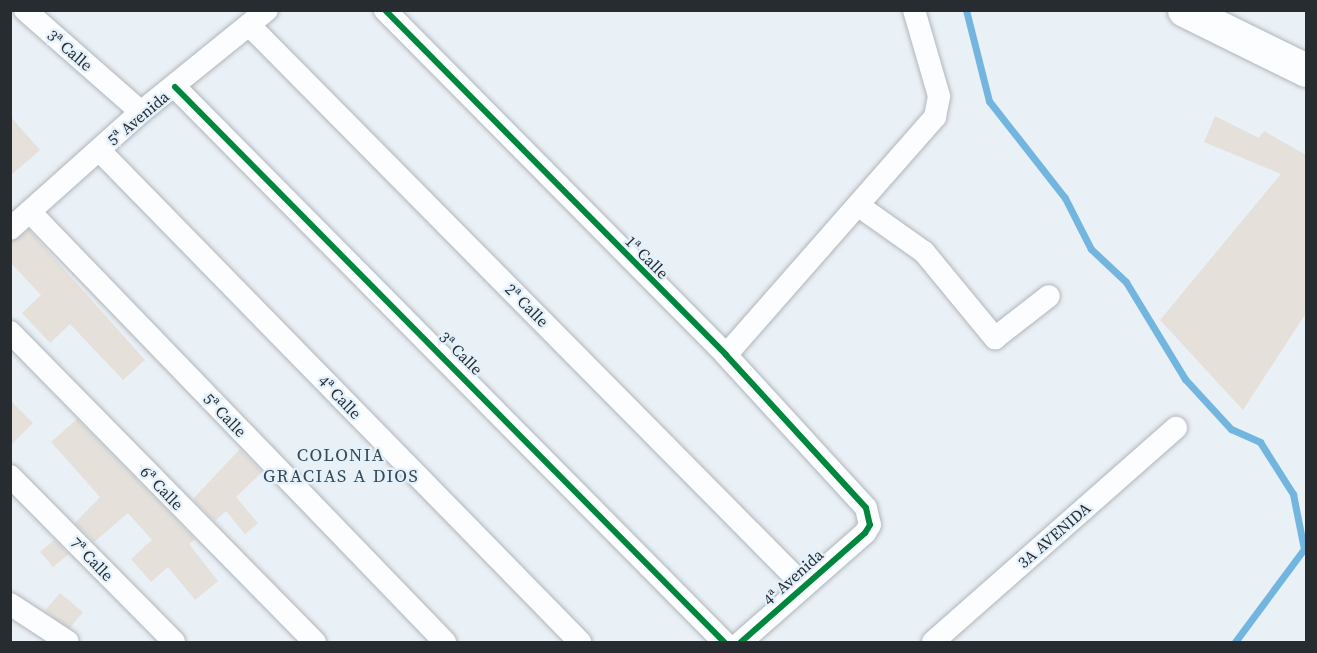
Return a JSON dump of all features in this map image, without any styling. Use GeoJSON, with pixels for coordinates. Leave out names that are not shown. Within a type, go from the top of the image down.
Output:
{"type":"FeatureCollection","features":[{"type":"Feature","properties":{"kind":"main road"},"geometry":{"type":"LineString","coordinates":[[1184,10],[1306,70]]}},
{"type":"Feature","properties":{"kind":"street","name":"3ª Calle"},"geometry":{"type":"LineString","coordinates":[[25,10],[141,112]]}},
{"type":"Feature","properties":{"kind":"street","name":"5ª Avenida"},"geometry":{"type":"LineString","coordinates":[[10,229],[141,112],[175,87],[267,10]]}},
{"type":"Feature","properties":{"kind":"street","name":"1ª Calle"},"geometry":{"type":"LineString","coordinates":[[385,10],[726,356],[866,508],[870,525],[865,533]]}},
{"type":"Feature","properties":{"kind":"street"},"geometry":{"type":"LineString","coordinates":[[726,356],[935,117],[939,105],[914,10]]}},
{"type":"Feature","properties":{"kind":"street","name":"2ª Calle"},"geometry":{"type":"LineString","coordinates":[[250,26],[803,585]]}},
{"type":"Feature","properties":{"kind":"street","name":"3ª Calle"},"geometry":{"type":"LineString","coordinates":[[175,87],[724,642]]}},
{"type":"Feature","properties":{"kind":"street","name":"4ª Calle"},"geometry":{"type":"LineString","coordinates":[[100,151],[580,642]]}},
{"type":"Feature","properties":{"kind":"street"},"geometry":{"type":"LineString","coordinates":[[859,206],[924,252],[995,338],[1049,296]]}},
{"type":"Feature","properties":{"kind":"street","name":"5ª Calle"},"geometry":{"type":"LineString","coordinates":[[30,212],[445,642]]}},
{"type":"Feature","properties":{"kind":"street","name":"6ª Calle"},"geometry":{"type":"LineString","coordinates":[[10,332],[315,642]]}},
{"type":"Feature","properties":{"kind":"street","name":"3A AVENIDA"},"geometry":{"type":"LineString","coordinates":[[933,642],[1176,428]]}},
{"type":"Feature","properties":{"kind":"street","name":"7ª Calle"},"geometry":{"type":"LineString","coordinates":[[10,476],[174,642]]}},
{"type":"Feature","properties":{"kind":"street","name":"4ª Avenida"},"geometry":{"type":"LineString","coordinates":[[741,642],[803,585],[865,533]]}},
{"type":"Feature","properties":{"kind":"street"},"geometry":{"type":"LineString","coordinates":[[10,604],[68,642]]}},
{"type":"Feature","properties":{"kind":"building"},"geometry":{"type":"Polygon","coordinates":[[[10,116],[40,150],[10,176],[10,116]]]}},
{"type":"Feature","properties":{"kind":"building"},"geometry":{"type":"Polygon","coordinates":[[[1215,116],[1259,138],[1264,131],[1306,155],[1306,313],[1243,410],[1160,320],[1281,174],[1204,142],[1215,116]]]}},
{"type":"Feature","properties":{"kind":"building"},"geometry":{"type":"Polygon","coordinates":[[[29,230],[145,360],[123,380],[70,324],[50,343],[22,313],[41,295],[10,262],[10,242],[29,230]]]}},
{"type":"Feature","properties":{"kind":"building"},"geometry":{"type":"Polygon","coordinates":[[[10,400],[33,423],[10,446],[10,400]]]}},
{"type":"Feature","properties":{"kind":"building"},"geometry":{"type":"Polygon","coordinates":[[[77,419],[195,539],[189,544],[218,581],[195,600],[168,567],[151,582],[131,559],[152,540],[128,513],[94,542],[75,523],[100,497],[51,442],[77,419]]]}},
{"type":"Feature","properties":{"kind":"building"},"geometry":{"type":"Polygon","coordinates":[[[240,449],[262,472],[236,497],[258,523],[245,534],[226,511],[215,521],[193,499],[240,449]]]}},
{"type":"Feature","properties":{"kind":"building"},"geometry":{"type":"Polygon","coordinates":[[[54,540],[69,554],[53,567],[40,552],[54,540]]]}},
{"type":"Feature","properties":{"kind":"building"},"geometry":{"type":"Polygon","coordinates":[[[60,593],[83,612],[68,630],[45,611],[60,593]]]}},
{"type":"Feature","properties":{"kind":"waterway"},"geometry":{"type":"LineString","coordinates":[[966,10],[989,101],[1065,198],[1091,249],[1126,282],[1185,379],[1231,429],[1260,442],[1293,494],[1304,549],[1235,642]]}},
{"type":"Feature","properties":{"kind":"cycle path"},"geometry":{"type":"LineString","coordinates":[[385,10],[726,355],[866,508],[870,525],[865,533],[741,642]]}},
{"type":"Feature","properties":{"kind":"cycle path"},"geometry":{"type":"LineString","coordinates":[[175,87],[724,642]]}},
{"type":"Feature","properties":{"kind":"district","name":"COLONIA GRACIAS A DIOS"},"geometry":{"type":"Point","coordinates":[341,466]}}]}
